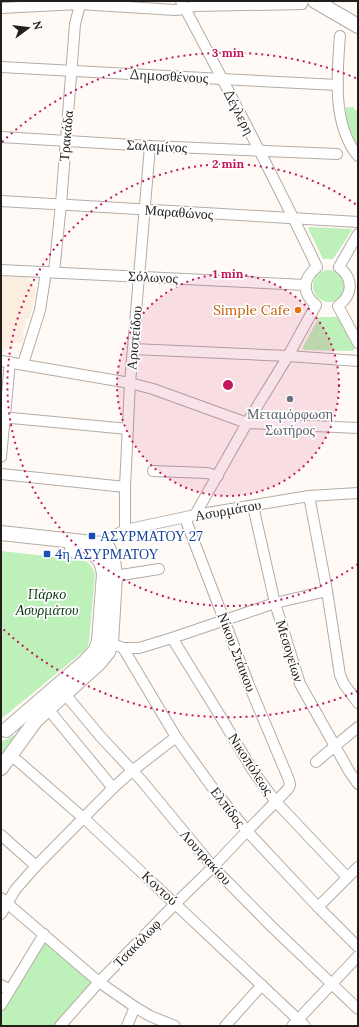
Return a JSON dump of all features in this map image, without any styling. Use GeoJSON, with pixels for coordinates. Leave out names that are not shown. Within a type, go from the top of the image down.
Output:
{"type":"FeatureCollection","features":[{"type":"Feature","properties":{"kind":"street"},"geometry":{"type":"LineString","coordinates":[[1,8],[80,3],[175,10],[183,5],[302,4],[303,1]]}},
{"type":"Feature","properties":{"kind":"street"},"geometry":{"type":"LineString","coordinates":[[315,1],[358,26]]}},
{"type":"Feature","properties":{"kind":"street","name":"Τρακάδα"},"geometry":{"type":"LineString","coordinates":[[22,364],[32,339],[50,272],[60,204],[76,24],[80,3]]}},
{"type":"Feature","properties":{"kind":"street","name":"Δέγλερη"},"geometry":{"type":"LineString","coordinates":[[183,5],[260,150],[295,219],[317,267],[308,278],[306,285]]}},
{"type":"Feature","properties":{"kind":"street"},"geometry":{"type":"LineString","coordinates":[[340,36],[338,84],[341,118],[350,144],[358,156]]}},
{"type":"Feature","properties":{"kind":"street","name":"Δημοσθένους"},"geometry":{"type":"LineString","coordinates":[[1,67],[338,84]]}},
{"type":"Feature","properties":{"kind":"street","name":"Σαλαμίνος"},"geometry":{"type":"LineString","coordinates":[[1,136],[150,146],[337,154]]}},
{"type":"Feature","properties":{"kind":"street","name":"Αριστείδου"},"geometry":{"type":"LineString","coordinates":[[125,530],[125,487],[130,384],[150,146]]}},
{"type":"Feature","properties":{"kind":"street","name":"Μαραθώνος"},"geometry":{"type":"LineString","coordinates":[[1,201],[358,222]]}},
{"type":"Feature","properties":{"kind":"street"},"geometry":{"type":"LineString","coordinates":[[358,234],[339,267],[344,271],[354,288],[344,302],[338,306],[358,343]]}},
{"type":"Feature","properties":{"kind":"street","name":"Σόλωνος"},"geometry":{"type":"LineString","coordinates":[[1,270],[306,285]]}},
{"type":"Feature","properties":{"kind":"street"},"geometry":{"type":"LineString","coordinates":[[195,515],[247,423],[288,356],[316,305],[308,296],[306,285]]}},
{"type":"Feature","properties":{"kind":"street"},"geometry":{"type":"LineString","coordinates":[[133,349],[288,356],[358,361]]}},
{"type":"Feature","properties":{"kind":"street"},"geometry":{"type":"LineString","coordinates":[[1,457],[6,362],[153,389],[247,423],[358,428]]}},
{"type":"Feature","properties":{"kind":"street"},"geometry":{"type":"LineString","coordinates":[[3,417],[128,429]]}},
{"type":"Feature","properties":{"kind":"street"},"geometry":{"type":"LineString","coordinates":[[153,471],[207,473],[218,476]]}},
{"type":"Feature","properties":{"kind":"street"},"geometry":{"type":"LineString","coordinates":[[1,474],[125,487]]}},
{"type":"Feature","properties":{"kind":"street","name":"Ασυρμάτου"},"geometry":{"type":"LineString","coordinates":[[99,550],[114,536],[125,530],[195,515],[309,496],[358,493]]}},
{"type":"Feature","properties":{"kind":"street"},"geometry":{"type":"LineString","coordinates":[[309,496],[327,591],[340,675],[344,684],[358,703]]}},
{"type":"Feature","properties":{"kind":"street","name":"Μεσογείων"},"geometry":{"type":"LineString","coordinates":[[253,506],[275,604],[300,684],[358,784]]}},
{"type":"Feature","properties":{"kind":"street","name":"Νίκου Στάικου"},"geometry":{"type":"LineString","coordinates":[[185,518],[249,685],[290,785]]}},
{"type":"Feature","properties":{"kind":"street"},"geometry":{"type":"LineString","coordinates":[[1,533],[99,550]]}},
{"type":"Feature","properties":{"kind":"street"},"geometry":{"type":"LineString","coordinates":[[1,543],[86,552],[108,548],[113,559],[115,576],[111,644],[108,652],[100,662],[36,720],[1,768]]}},
{"type":"Feature","properties":{"kind":"street"},"geometry":{"type":"LineString","coordinates":[[99,550],[103,565],[111,644]]}},
{"type":"Feature","properties":{"kind":"street"},"geometry":{"type":"LineString","coordinates":[[115,576],[159,569]]}},
{"type":"Feature","properties":{"kind":"street"},"geometry":{"type":"LineString","coordinates":[[3,731],[86,661],[96,650],[111,644],[139,648],[275,604],[327,591]]}},
{"type":"Feature","properties":{"kind":"street","name":"Νικοπόλεως"},"geometry":{"type":"LineString","coordinates":[[172,638],[253,771],[276,802],[347,877]]}},
{"type":"Feature","properties":{"kind":"street","name":"Ελπίδος"},"geometry":{"type":"LineString","coordinates":[[111,644],[212,787],[247,830],[318,907],[358,947]]}},
{"type":"Feature","properties":{"kind":"street"},"geometry":{"type":"LineString","coordinates":[[3,731],[56,702]]}},
{"type":"Feature","properties":{"kind":"street"},"geometry":{"type":"LineString","coordinates":[[56,702],[113,788]]}},
{"type":"Feature","properties":{"kind":"street","name":"Λουτρακίου"},"geometry":{"type":"LineString","coordinates":[[56,702],[100,736],[132,771],[213,867],[270,926],[358,1009]]}},
{"type":"Feature","properties":{"kind":"street"},"geometry":{"type":"LineString","coordinates":[[316,762],[358,727]]}},
{"type":"Feature","properties":{"kind":"street"},"geometry":{"type":"LineString","coordinates":[[1,914],[4,900],[83,818],[132,771],[176,737]]}},
{"type":"Feature","properties":{"kind":"street","name":"Κοντού"},"geometry":{"type":"LineString","coordinates":[[11,755],[176,903],[299,1024]]}},
{"type":"Feature","properties":{"kind":"street","name":"Τσακάλωφ"},"geometry":{"type":"LineString","coordinates":[[60,1026],[99,982],[213,867],[247,830],[276,802],[290,785]]}},
{"type":"Feature","properties":{"kind":"street"},"geometry":{"type":"LineString","coordinates":[[1,835],[36,866]]}},
{"type":"Feature","properties":{"kind":"street"},"geometry":{"type":"LineString","coordinates":[[318,907],[358,866]]}},
{"type":"Feature","properties":{"kind":"street"},"geometry":{"type":"LineString","coordinates":[[4,900],[99,982],[150,1016],[171,1025]]}},
{"type":"Feature","properties":{"kind":"street"},"geometry":{"type":"LineString","coordinates":[[1,1005],[5,987],[44,934]]}},
{"type":"Feature","properties":{"kind":"street"},"geometry":{"type":"LineString","coordinates":[[299,1024],[331,984],[358,956]]}},
{"type":"Feature","properties":{"kind":"street"},"geometry":{"type":"LineString","coordinates":[[225,1026],[262,986]]}},
{"type":"Feature","properties":{"kind":"street"},"geometry":{"type":"LineString","coordinates":[[127,1026],[135,1007]]}},
{"type":"Feature","properties":{"kind":"shaded area"},"geometry":{"type":"Polygon","coordinates":[[[1,276],[27,277],[36,289],[30,318],[26,319],[23,335],[24,340],[21,343],[15,342],[12,350],[5,348],[3,354],[1,355],[1,276]]]}},
{"type":"Feature","properties":{"kind":"green space"},"geometry":{"type":"Polygon","coordinates":[[[346,107],[354,107],[354,110],[358,110],[358,146],[355,144],[346,121],[346,107]]]}},
{"type":"Feature","properties":{"kind":"green space"},"geometry":{"type":"Polygon","coordinates":[[[308,228],[352,230],[333,259],[323,259],[308,228]]]}},
{"type":"Feature","properties":{"kind":"green space"},"geometry":{"type":"Polygon","coordinates":[[[329,270],[338,273],[342,277],[345,286],[342,295],[338,299],[329,302],[320,299],[316,295],[313,286],[316,277],[320,273],[329,270]]]}},
{"type":"Feature","properties":{"kind":"green space"},"geometry":{"type":"Polygon","coordinates":[[[319,317],[339,317],[355,348],[353,351],[303,349],[319,317]]]}},
{"type":"Feature","properties":{"kind":"green space","name":"Πάρκο Ασυρμάτου"},"geometry":{"type":"Polygon","coordinates":[[[1,551],[83,560],[88,562],[95,575],[89,642],[87,647],[1,719],[1,551]]]}},
{"type":"Feature","properties":{"kind":"green space"},"geometry":{"type":"Polygon","coordinates":[[[19,733],[3,756],[1,754],[1,742],[19,733]]]}},
{"type":"Feature","properties":{"kind":"green space"},"geometry":{"type":"Polygon","coordinates":[[[45,941],[94,982],[55,1026],[1,1026],[1,1012],[41,943],[45,941]]]}},
{"type":"Feature","properties":{"kind":"place","name":"Simple Cafe"},"geometry":{"type":"Point","coordinates":[298,310]}},
{"type":"Feature","properties":{"kind":"place","name":"Μεταμόρφωση Σωτήρος"},"geometry":{"type":"Point","coordinates":[290,399]}},
{"type":"Feature","properties":{"kind":"place","name":"ΑΣΥΡΜΑΤΟΥ 27"},"geometry":{"type":"Point","coordinates":[92,536]}},
{"type":"Feature","properties":{"kind":"place","name":"4η ΑΣΥΡΜΑΤΟΥ"},"geometry":{"type":"Point","coordinates":[47,554]}}]}
